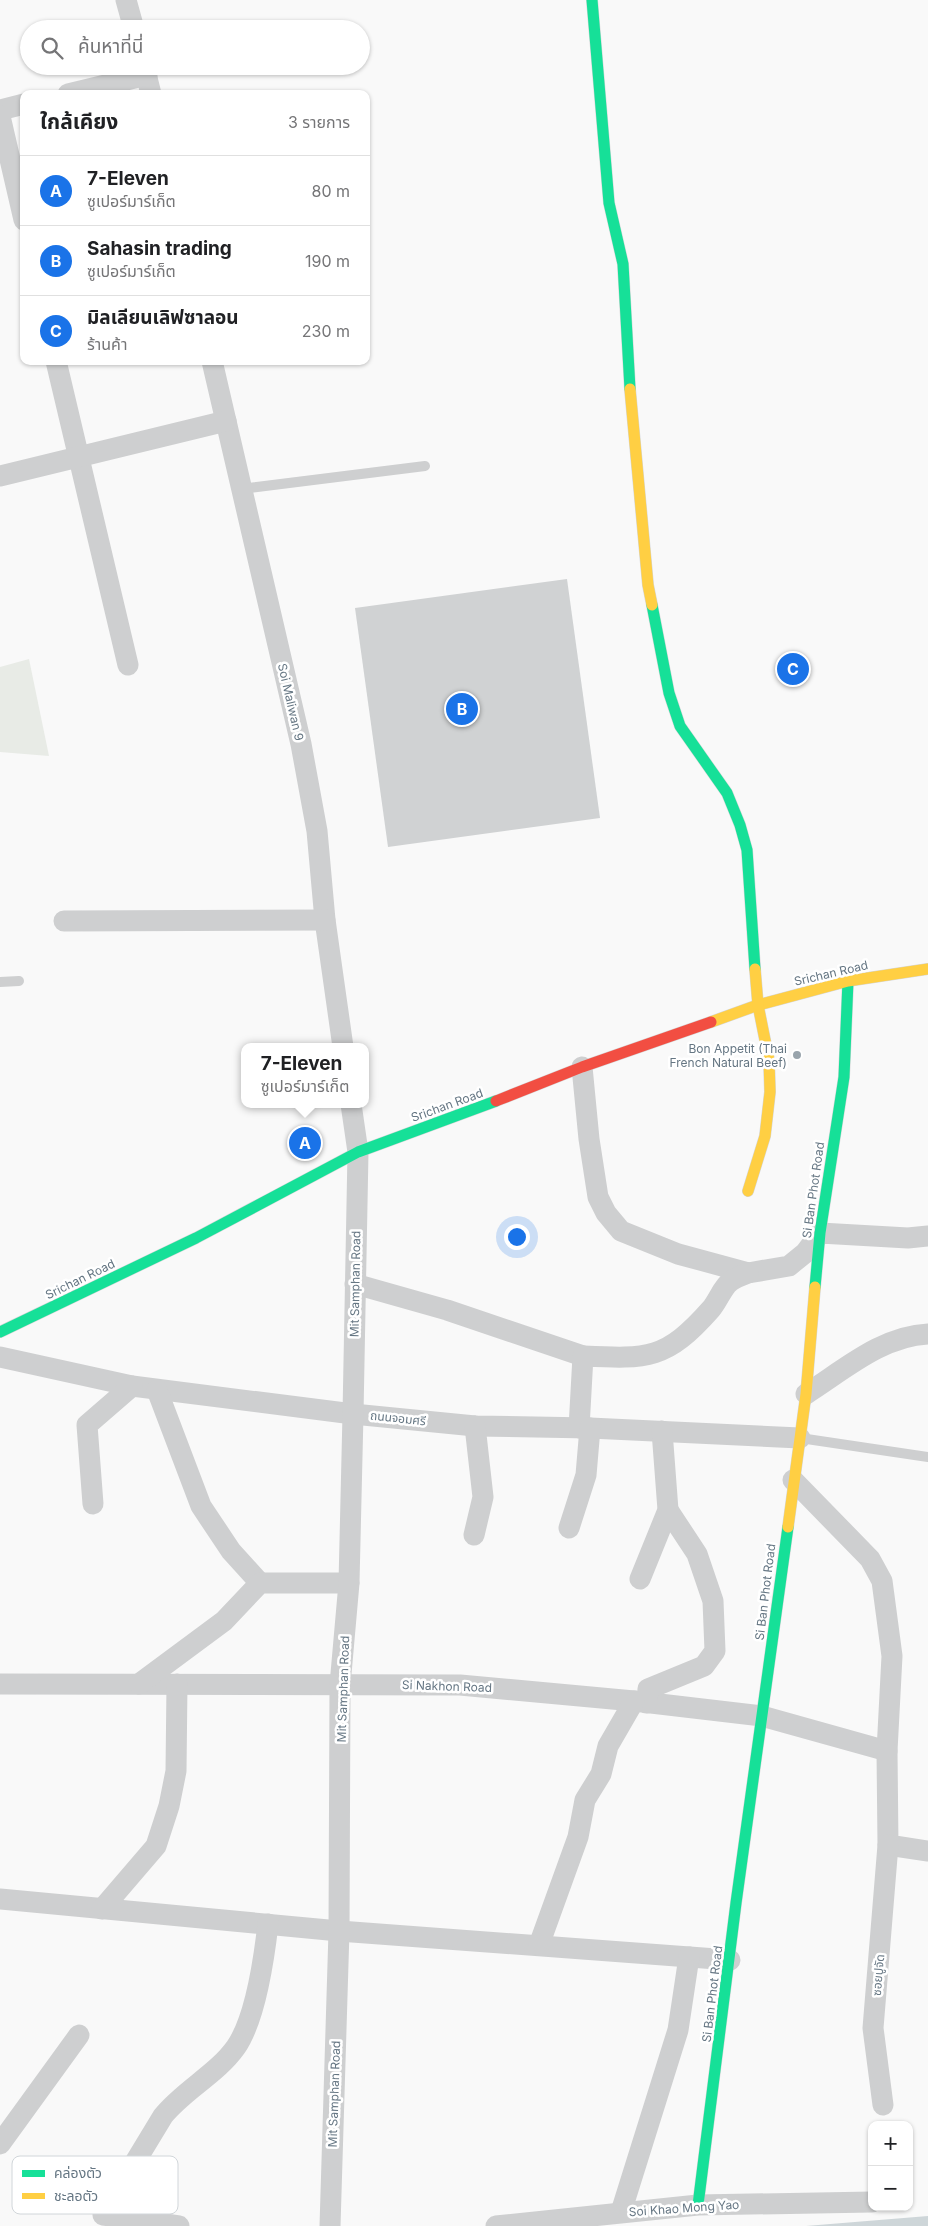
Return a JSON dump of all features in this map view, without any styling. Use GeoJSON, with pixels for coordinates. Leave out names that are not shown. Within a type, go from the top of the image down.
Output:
{"type":"FeatureCollection","features":[{"type":"Feature","properties":{"kind":"street"},"geometry":{"type":"LineString","coordinates":[[126,0],[132,20]]}},
{"type":"Feature","properties":{"kind":"street"},"geometry":{"type":"LineString","coordinates":[[592,0],[609,203],[623,264],[628,367],[648,585],[669,693],[680,726],[727,792],[740,825],[747,850],[758,1005],[769,1060],[770,1092],[765,1136],[748,1191]]}},
{"type":"Feature","properties":{"kind":"street"},"geometry":{"type":"LineString","coordinates":[[88,90],[147,78]]}},
{"type":"Feature","properties":{"kind":"street"},"geometry":{"type":"LineString","coordinates":[[0,110],[20,105]]}},
{"type":"Feature","properties":{"kind":"street"},"geometry":{"type":"LineString","coordinates":[[0,116],[20,203]]}},
{"type":"Feature","properties":{"kind":"street"},"geometry":{"type":"LineString","coordinates":[[57,365],[128,665]]}},
{"type":"Feature","properties":{"kind":"street","name":"Soi Maliwan 9"},"geometry":{"type":"LineString","coordinates":[[213,365],[301,744],[317,831],[325,920],[342,1043]]}},
{"type":"Feature","properties":{"kind":"street"},"geometry":{"type":"LineString","coordinates":[[0,476],[226,421]]}},
{"type":"Feature","properties":{"kind":"street"},"geometry":{"type":"LineString","coordinates":[[64,922],[325,920]]}},
{"type":"Feature","properties":{"kind":"street","name":"Srichan Road"},"geometry":{"type":"LineString","coordinates":[[0,1332],[196,1238],[358,1152],[582,1067],[758,1005],[848,982],[928,970]]}},
{"type":"Feature","properties":{"kind":"street","name":"Si Ban Phot Road"},"geometry":{"type":"LineString","coordinates":[[698,2206],[793,1480],[806,1394],[820,1233],[844,1077],[848,982]]}},
{"type":"Feature","properties":{"kind":"street"},"geometry":{"type":"LineString","coordinates":[[582,1067],[589,1139],[598,1197],[613,1223],[621,1232],[678,1254],[748,1273]]}},
{"type":"Feature","properties":{"kind":"street"},"geometry":{"type":"LineString","coordinates":[[352,1108],[358,1152]]}},
{"type":"Feature","properties":{"kind":"street","name":"Mit Samphan Road"},"geometry":{"type":"LineString","coordinates":[[330,2226],[339,1931],[340,1684],[349,1583],[358,1152]]}},
{"type":"Feature","properties":{"kind":"street"},"geometry":{"type":"LineString","coordinates":[[355,1284],[447,1310],[583,1356],[627,1358],[663,1351],[681,1339],[702,1319],[716,1303],[729,1282],[748,1273],[789,1266],[805,1253],[820,1233],[908,1238],[928,1236]]}},
{"type":"Feature","properties":{"kind":"street"},"geometry":{"type":"LineString","coordinates":[[806,1394],[886,1343],[903,1337],[928,1334]]}},
{"type":"Feature","properties":{"kind":"street"},"geometry":{"type":"LineString","coordinates":[[569,1528],[586,1475],[583,1356]]}},
{"type":"Feature","properties":{"kind":"street","name":"ถนนจอมศรี"},"geometry":{"type":"LineString","coordinates":[[0,1357],[132,1386],[354,1414],[475,1426],[585,1428],[800,1438]]}},
{"type":"Feature","properties":{"kind":"street"},"geometry":{"type":"LineString","coordinates":[[93,1504],[88,1425],[132,1386]]}},
{"type":"Feature","properties":{"kind":"street"},"geometry":{"type":"LineString","coordinates":[[157,1390],[201,1506],[231,1551],[260,1584]]}},
{"type":"Feature","properties":{"kind":"street"},"geometry":{"type":"LineString","coordinates":[[474,1535],[483,1496],[475,1426]]}},
{"type":"Feature","properties":{"kind":"street"},"geometry":{"type":"LineString","coordinates":[[640,1579],[668,1510],[662,1431]]}},
{"type":"Feature","properties":{"kind":"street","name":"ซอยปูจัด"},"geometry":{"type":"LineString","coordinates":[[793,1480],[870,1559],[882,1580],[892,1656],[887,1752],[888,1845],[873,2028],[884,2105]]}},
{"type":"Feature","properties":{"kind":"street"},"geometry":{"type":"LineString","coordinates":[[539,1945],[578,1837],[585,1800],[602,1774],[608,1746],[641,1702],[648,1689],[704,1666],[715,1651],[713,1600],[697,1554],[668,1510]]}},
{"type":"Feature","properties":{"kind":"street"},"geometry":{"type":"LineString","coordinates":[[139,1684],[224,1621],[260,1584],[349,1583]]}},
{"type":"Feature","properties":{"kind":"street","name":"Si Nakhon Road"},"geometry":{"type":"LineString","coordinates":[[0,1684],[460,1685],[641,1702],[762,1716],[887,1752]]}},
{"type":"Feature","properties":{"kind":"street"},"geometry":{"type":"LineString","coordinates":[[102,1909],[156,1846],[169,1806],[176,1771],[177,1684]]}},
{"type":"Feature","properties":{"kind":"street"},"geometry":{"type":"LineString","coordinates":[[888,1845],[928,1851]]}},
{"type":"Feature","properties":{"kind":"street"},"geometry":{"type":"LineString","coordinates":[[0,1899],[339,1931],[730,1960]]}},
{"type":"Feature","properties":{"kind":"street"},"geometry":{"type":"LineString","coordinates":[[139,2156],[163,2116],[174,2102],[221,2063],[236,2046],[248,2020],[262,1973],[268,1924]]}},
{"type":"Feature","properties":{"kind":"street"},"geometry":{"type":"LineString","coordinates":[[621,2212],[678,2030],[689,1958]]}},
{"type":"Feature","properties":{"kind":"street"},"geometry":{"type":"LineString","coordinates":[[0,2144],[79,2034]]}},
{"type":"Feature","properties":{"kind":"street","name":"Soi Khao Mong Yao"},"geometry":{"type":"LineString","coordinates":[[496,2226],[621,2212],[698,2206],[868,2202]]}},
{"type":"Feature","properties":{"kind":"street"},"geometry":{"type":"LineString","coordinates":[[104,2214],[179,2226]]}},
{"type":"Feature","properties":{"kind":"lane"},"geometry":{"type":"LineString","coordinates":[[242,489],[424,466]]}},
{"type":"Feature","properties":{"kind":"lane"},"geometry":{"type":"LineString","coordinates":[[0,982],[18,981]]}},
{"type":"Feature","properties":{"kind":"lane"},"geometry":{"type":"LineString","coordinates":[[800,1438],[928,1457]]}},
{"type":"Feature","properties":{"kind":"shaded area"},"geometry":{"type":"Polygon","coordinates":[[[29,659],[49,756],[0,752],[0,667],[29,659]]]}},
{"type":"Feature","properties":{"kind":"shaded area"},"geometry":{"type":"Polygon","coordinates":[[[928,2216],[928,2226],[806,2226],[928,2216]]]}},
{"type":"Feature","properties":{"kind":"building"},"geometry":{"type":"Polygon","coordinates":[[[567,579],[600,818],[388,847],[355,608],[567,579]]]}},
{"type":"Feature","properties":{"kind":"traffic: fast"},"geometry":{"type":"LineString","coordinates":[[592,0],[609,203],[623,264],[630,389]]}},
{"type":"Feature","properties":{"kind":"traffic: fast"},"geometry":{"type":"LineString","coordinates":[[652,605],[669,693],[680,726],[727,793],[740,825],[747,850],[755,969]]}},
{"type":"Feature","properties":{"kind":"traffic: fast"},"geometry":{"type":"LineString","coordinates":[[815,1287],[820,1233],[844,1077],[848,981]]}},
{"type":"Feature","properties":{"kind":"traffic: fast"},"geometry":{"type":"LineString","coordinates":[[0,1332],[196,1238],[358,1152],[496,1101]]}},
{"type":"Feature","properties":{"kind":"traffic: fast"},"geometry":{"type":"LineString","coordinates":[[698,2205],[736,1903],[788,1527]]}},
{"type":"Feature","properties":{"kind":"traffic: slow"},"geometry":{"type":"LineString","coordinates":[[630,389],[648,585],[652,605]]}},
{"type":"Feature","properties":{"kind":"traffic: slow"},"geometry":{"type":"LineString","coordinates":[[748,1191],[765,1136],[770,1092],[769,1060],[758,1005],[755,969]]}},
{"type":"Feature","properties":{"kind":"traffic: slow"},"geometry":{"type":"LineString","coordinates":[[711,1022],[758,1005],[848,981],[928,969]]}},
{"type":"Feature","properties":{"kind":"traffic: slow"},"geometry":{"type":"LineString","coordinates":[[788,1527],[806,1394],[815,1287]]}},
{"type":"Feature","properties":{"kind":"traffic: jam"},"geometry":{"type":"LineString","coordinates":[[496,1101],[582,1067],[711,1022]]}},
{"type":"Feature","properties":{"kind":"place","name":"มิลเลียนเลิฟซาลอน"},"geometry":{"type":"Point","coordinates":[793,669]}},
{"type":"Feature","properties":{"kind":"place","name":"Sahasin trading"},"geometry":{"type":"Point","coordinates":[462,709]}},
{"type":"Feature","properties":{"kind":"place","name":"Bon Appetit (Thai French Natural Beef)"},"geometry":{"type":"Point","coordinates":[797,1055]}},
{"type":"Feature","properties":{"kind":"place","name":"7-Eleven"},"geometry":{"type":"Point","coordinates":[305,1143]}}]}
